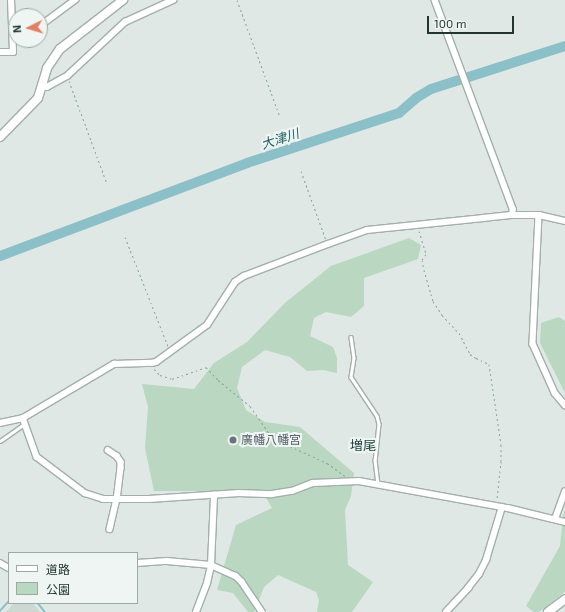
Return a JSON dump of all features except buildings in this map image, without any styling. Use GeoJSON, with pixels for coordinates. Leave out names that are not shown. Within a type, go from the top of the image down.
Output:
{"type":"FeatureCollection","features":[{"type":"Feature","properties":{"kind":"street"},"geometry":{"type":"LineString","coordinates":[[48,20],[75,0]]}},
{"type":"Feature","properties":{"kind":"street"},"geometry":{"type":"LineString","coordinates":[[0,137],[33,105],[38,98],[47,68],[60,50],[123,0]]}},
{"type":"Feature","properties":{"kind":"street"},"geometry":{"type":"LineString","coordinates":[[42,86],[48,87],[67,76],[125,22],[173,0]]}},
{"type":"Feature","properties":{"kind":"street"},"geometry":{"type":"LineString","coordinates":[[435,0],[513,209],[513,215]]}},
{"type":"Feature","properties":{"kind":"street"},"geometry":{"type":"LineString","coordinates":[[0,52],[13,52],[13,48]]}},
{"type":"Feature","properties":{"kind":"street"},"geometry":{"type":"LineString","coordinates":[[0,422],[24,420],[114,364],[152,363],[171,352],[207,325],[235,282],[244,276],[367,230],[513,215],[539,215],[565,221]]}},
{"type":"Feature","properties":{"kind":"street"},"geometry":{"type":"LineString","coordinates":[[539,215],[533,344],[555,394],[565,405]]}},
{"type":"Feature","properties":{"kind":"street"},"geometry":{"type":"LineString","coordinates":[[24,420],[37,457],[84,493],[104,499],[149,499],[214,495],[282,494],[313,484],[351,481],[500,506],[565,522]]}},
{"type":"Feature","properties":{"kind":"street"},"geometry":{"type":"LineString","coordinates":[[108,450],[117,456],[121,462],[117,499],[110,529]]}},
{"type":"Feature","properties":{"kind":"street"},"geometry":{"type":"LineString","coordinates":[[554,519],[565,492]]}},
{"type":"Feature","properties":{"kind":"street"},"geometry":{"type":"LineString","coordinates":[[196,612],[207,583],[211,565],[214,495]]}},
{"type":"Feature","properties":{"kind":"street"},"geometry":{"type":"LineString","coordinates":[[446,612],[479,574],[486,560],[500,506]]}},
{"type":"Feature","properties":{"kind":"street"},"geometry":{"type":"LineString","coordinates":[[138,563],[168,561],[211,565],[236,576],[242,582],[262,612]]}},
{"type":"Feature","properties":{"kind":"street"},"geometry":{"type":"LineString","coordinates":[[548,612],[565,599]]}},
{"type":"Feature","properties":{"kind":"lane"},"geometry":{"type":"LineString","coordinates":[[351,337],[354,358],[351,377],[377,416],[379,424],[375,460],[378,486]]}},
{"type":"Feature","properties":{"kind":"lane"},"geometry":{"type":"LineString","coordinates":[[0,441],[24,420]]}},
{"type":"Feature","properties":{"kind":"path"},"geometry":{"type":"LineString","coordinates":[[237,0],[280,117]]}},
{"type":"Feature","properties":{"kind":"path"},"geometry":{"type":"LineString","coordinates":[[67,76],[106,181]]}},
{"type":"Feature","properties":{"kind":"path"},"geometry":{"type":"LineString","coordinates":[[301,171],[328,244]]}},
{"type":"Feature","properties":{"kind":"path"},"geometry":{"type":"LineString","coordinates":[[417,225],[426,254],[422,260],[433,301],[442,315],[459,333],[470,354],[489,364],[501,444],[500,506]]}},
{"type":"Feature","properties":{"kind":"path"},"geometry":{"type":"LineString","coordinates":[[125,237],[171,352]]}},
{"type":"Feature","properties":{"kind":"path"},"geometry":{"type":"LineString","coordinates":[[152,363],[156,372],[166,378],[172,379],[206,367],[218,380],[250,406],[269,433],[281,442],[327,463],[351,481]]}},
{"type":"Feature","properties":{"kind":"shaded area"},"geometry":{"type":"Polygon","coordinates":[[[13,604],[34,604],[40,612],[6,612],[13,604]]]}},
{"type":"Feature","properties":{"kind":"green space"},"geometry":{"type":"Polygon","coordinates":[[[409,238],[421,245],[418,259],[364,278],[364,306],[351,317],[326,312],[314,318],[310,336],[333,347],[337,358],[337,373],[323,370],[307,371],[290,357],[265,350],[242,367],[237,388],[246,410],[265,422],[300,427],[354,473],[351,496],[345,510],[348,565],[373,582],[352,612],[317,612],[319,600],[316,592],[278,575],[264,587],[254,612],[248,612],[233,593],[217,590],[236,525],[272,508],[262,491],[154,491],[145,448],[148,407],[142,384],[194,389],[214,363],[247,342],[286,302],[331,266],[409,238]]]}},
{"type":"Feature","properties":{"kind":"green space"},"geometry":{"type":"Polygon","coordinates":[[[559,317],[565,321],[565,393],[540,343],[541,323],[559,317]]]}},
{"type":"Feature","properties":{"kind":"green space"},"geometry":{"type":"Polygon","coordinates":[[[565,510],[565,592],[539,612],[534,612],[526,606],[560,546],[565,510]]]}},
{"type":"Feature","properties":{"kind":"waterway","name":"大津川"},"geometry":{"type":"LineString","coordinates":[[0,256],[247,163],[399,113],[416,98],[431,89],[565,46]]}},
{"type":"Feature","properties":{"kind":"waterway"},"geometry":{"type":"LineString","coordinates":[[0,611],[8,602]]}},
{"type":"Feature","properties":{"kind":"waterway"},"geometry":{"type":"LineString","coordinates":[[39,604],[45,612]]}},
{"type":"Feature","properties":{"kind":"place","name":"廣幡八幡宮"},"geometry":{"type":"Point","coordinates":[233,440]}},
{"type":"Feature","properties":{"kind":"district","name":"増尾"},"geometry":{"type":"Point","coordinates":[363,445]}}]}
